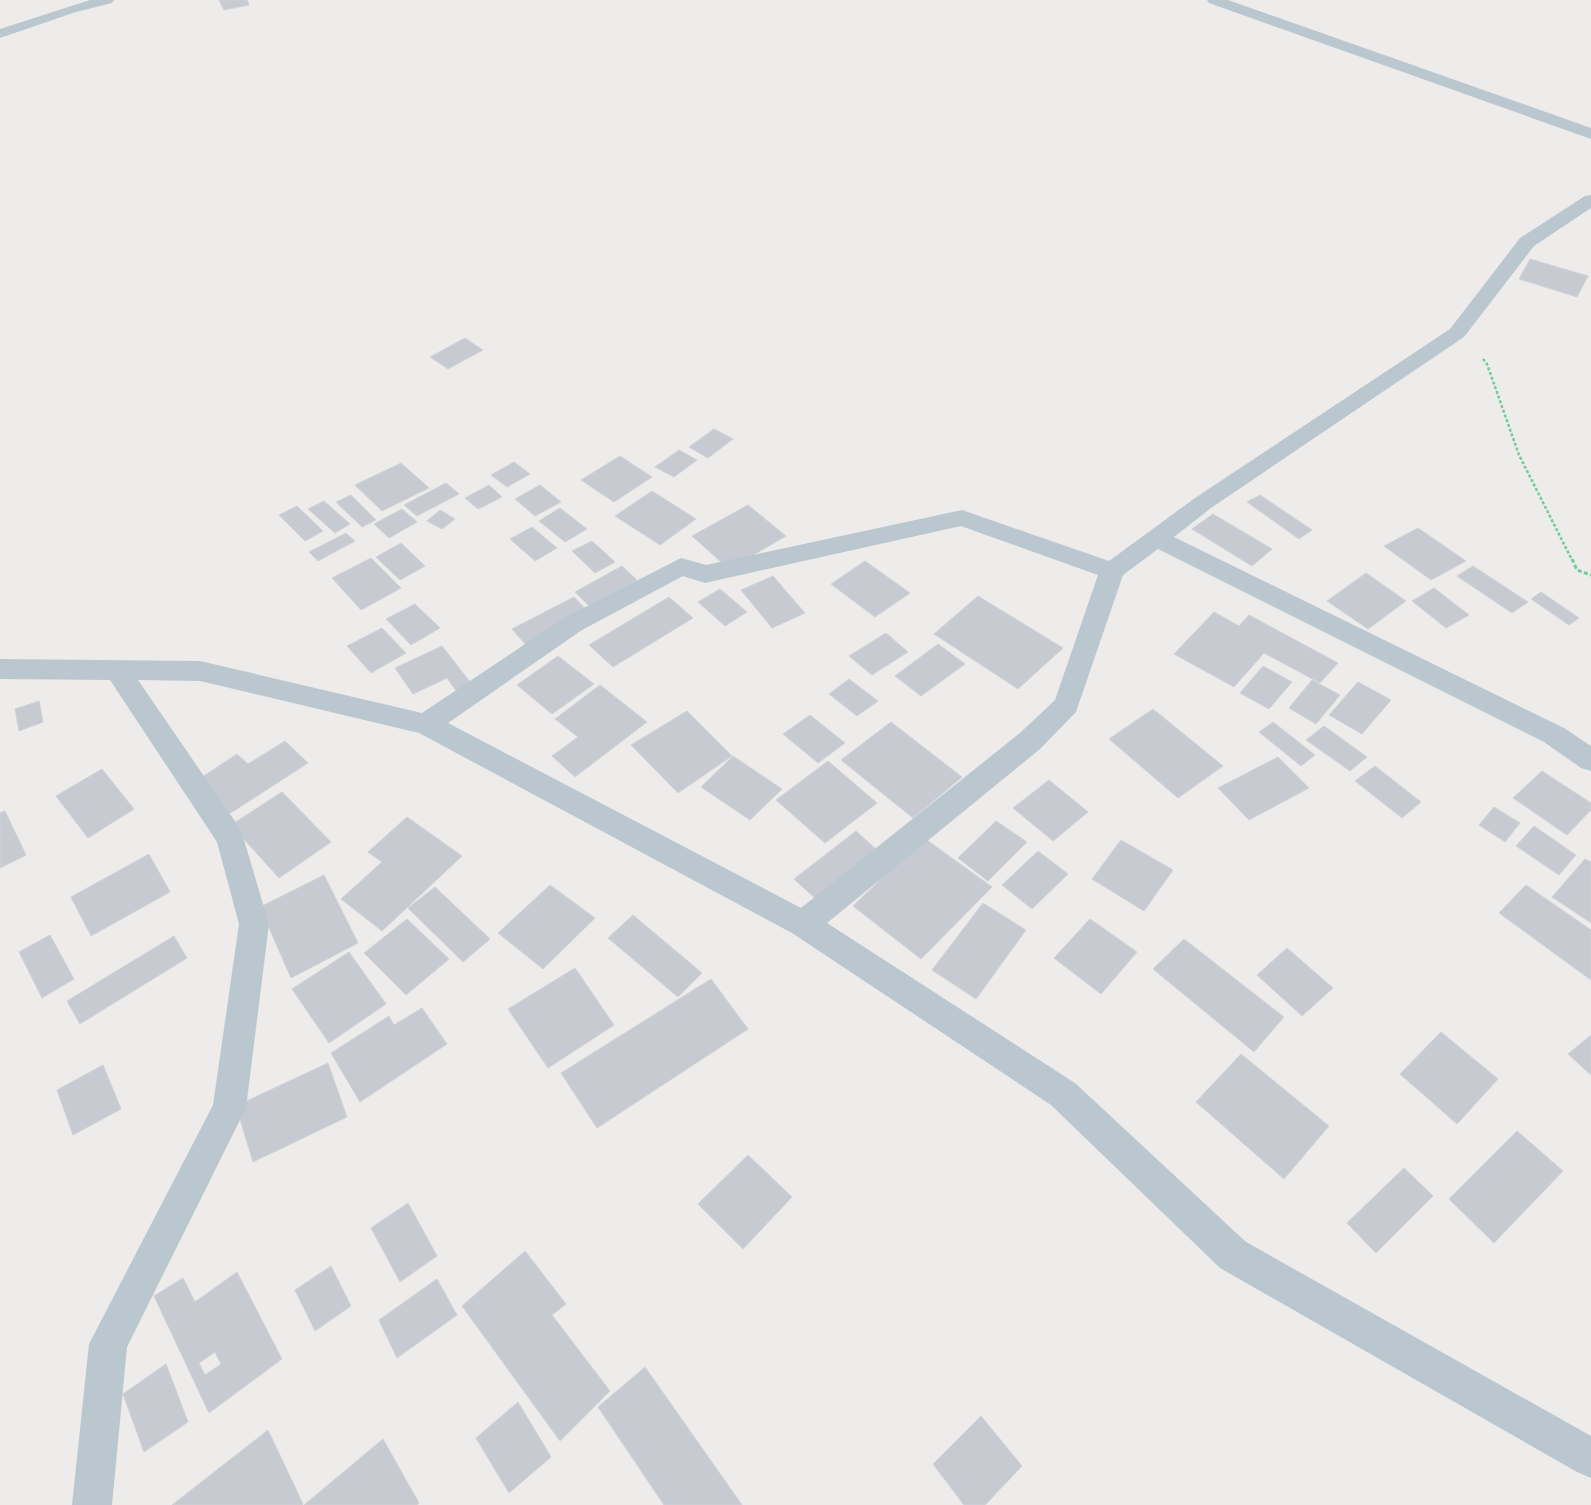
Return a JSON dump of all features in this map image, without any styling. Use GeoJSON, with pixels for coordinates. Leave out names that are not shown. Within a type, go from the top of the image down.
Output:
{"type":"FeatureCollection","features":[{"type":"Feature","properties":{"kind":"street"},"geometry":{"type":"LineString","coordinates":[[0,34],[71,9],[107,0]]}},
{"type":"Feature","properties":{"kind":"street"},"geometry":{"type":"LineString","coordinates":[[1214,0],[1591,134]]}},
{"type":"Feature","properties":{"kind":"street"},"geometry":{"type":"LineString","coordinates":[[803,924],[1030,741],[1067,705],[1112,571],[1204,503],[1457,333],[1527,242],[1591,200]]}},
{"type":"Feature","properties":{"kind":"street"},"geometry":{"type":"LineString","coordinates":[[426,724],[572,624],[681,566],[705,574],[962,518],[1112,571]]}},
{"type":"Feature","properties":{"kind":"street"},"geometry":{"type":"LineString","coordinates":[[1157,538],[1554,735],[1591,760]]}},
{"type":"Feature","properties":{"kind":"street"},"geometry":{"type":"LineString","coordinates":[[0,668],[200,670],[426,724],[803,924],[1063,1094],[1233,1255],[1591,1458]]}},
{"type":"Feature","properties":{"kind":"street"},"geometry":{"type":"LineString","coordinates":[[92,1505],[108,1344],[229,1108],[254,924],[231,839],[117,670]]}},
{"type":"Feature","properties":{"kind":"path"},"geometry":{"type":"LineString","coordinates":[[1457,333],[1487,364],[1519,455],[1577,570],[1591,575]]}},
{"type":"Feature","properties":{"kind":"building"},"geometry":{"type":"Polygon","coordinates":[[[219,0],[247,0],[249,5],[224,10],[219,0]]]}},
{"type":"Feature","properties":{"kind":"building"},"geometry":{"type":"Polygon","coordinates":[[[1530,259],[1588,276],[1577,297],[1519,279],[1530,259]]]}},
{"type":"Feature","properties":{"kind":"building"},"geometry":{"type":"Polygon","coordinates":[[[465,338],[483,350],[448,369],[430,357],[465,338]]]}},
{"type":"Feature","properties":{"kind":"building"},"geometry":{"type":"Polygon","coordinates":[[[714,429],[733,439],[708,458],[689,447],[714,429]]]}},
{"type":"Feature","properties":{"kind":"building"},"geometry":{"type":"Polygon","coordinates":[[[679,450],[697,460],[674,477],[655,467],[679,450]]]}},
{"type":"Feature","properties":{"kind":"building"},"geometry":{"type":"Polygon","coordinates":[[[620,456],[652,477],[614,502],[581,480],[620,456]]]}},
{"type":"Feature","properties":{"kind":"building"},"geometry":{"type":"Polygon","coordinates":[[[514,462],[530,474],[507,487],[491,475],[514,462]]]}},
{"type":"Feature","properties":{"kind":"building"},"geometry":{"type":"Polygon","coordinates":[[[401,463],[429,488],[382,511],[355,485],[401,463]]]}},
{"type":"Feature","properties":{"kind":"building"},"geometry":{"type":"Polygon","coordinates":[[[446,483],[459,494],[417,516],[404,505],[446,483]]]}},
{"type":"Feature","properties":{"kind":"building"},"geometry":{"type":"Polygon","coordinates":[[[489,485],[502,497],[478,509],[465,498],[489,485]]]}},
{"type":"Feature","properties":{"kind":"building"},"geometry":{"type":"Polygon","coordinates":[[[540,485],[561,502],[535,516],[515,499],[540,485]]]}},
{"type":"Feature","properties":{"kind":"building"},"geometry":{"type":"Polygon","coordinates":[[[652,491],[696,519],[660,545],[615,516],[652,491]]]}},
{"type":"Feature","properties":{"kind":"building"},"geometry":{"type":"Polygon","coordinates":[[[351,495],[376,520],[362,527],[336,502],[351,495]]]}},
{"type":"Feature","properties":{"kind":"building"},"geometry":{"type":"Polygon","coordinates":[[[1260,495],[1312,530],[1299,539],[1247,502],[1260,495]]]}},
{"type":"Feature","properties":{"kind":"building"},"geometry":{"type":"Polygon","coordinates":[[[324,501],[350,524],[335,533],[308,509],[324,501]]]}},
{"type":"Feature","properties":{"kind":"building"},"geometry":{"type":"Polygon","coordinates":[[[748,505],[786,536],[729,569],[692,536],[748,505]]]}},
{"type":"Feature","properties":{"kind":"building"},"geometry":{"type":"Polygon","coordinates":[[[297,506],[323,531],[305,541],[279,515],[297,506]]]}},
{"type":"Feature","properties":{"kind":"building"},"geometry":{"type":"Polygon","coordinates":[[[560,508],[587,529],[565,542],[539,521],[560,508]]]}},
{"type":"Feature","properties":{"kind":"building"},"geometry":{"type":"Polygon","coordinates":[[[402,509],[417,522],[389,538],[374,524],[402,509]]]}},
{"type":"Feature","properties":{"kind":"building"},"geometry":{"type":"Polygon","coordinates":[[[440,510],[455,519],[442,529],[427,521],[440,510]]]}},
{"type":"Feature","properties":{"kind":"building"},"geometry":{"type":"Polygon","coordinates":[[[1213,514],[1272,549],[1252,566],[1192,529],[1213,514]]]}},
{"type":"Feature","properties":{"kind":"building"},"geometry":{"type":"Polygon","coordinates":[[[532,527],[557,548],[535,561],[510,539],[532,527]]]}},
{"type":"Feature","properties":{"kind":"building"},"geometry":{"type":"Polygon","coordinates":[[[1418,528],[1466,561],[1431,580],[1384,546],[1418,528]]]}},
{"type":"Feature","properties":{"kind":"building"},"geometry":{"type":"Polygon","coordinates":[[[346,533],[355,541],[318,561],[309,552],[346,533]]]}},
{"type":"Feature","properties":{"kind":"building"},"geometry":{"type":"Polygon","coordinates":[[[592,541],[615,562],[595,573],[572,551],[592,541]]]}},
{"type":"Feature","properties":{"kind":"building"},"geometry":{"type":"Polygon","coordinates":[[[401,543],[425,566],[400,580],[376,557],[401,543]]]}},
{"type":"Feature","properties":{"kind":"building"},"geometry":{"type":"Polygon","coordinates":[[[371,558],[401,588],[361,610],[332,578],[371,558]]]}},
{"type":"Feature","properties":{"kind":"building"},"geometry":{"type":"Polygon","coordinates":[[[865,561],[910,593],[875,617],[831,584],[865,561]]]}},
{"type":"Feature","properties":{"kind":"building"},"geometry":{"type":"Polygon","coordinates":[[[622,566],[637,580],[590,607],[575,592],[622,566]]]}},
{"type":"Feature","properties":{"kind":"building"},"geometry":{"type":"Polygon","coordinates":[[[1473,566],[1528,602],[1512,613],[1457,576],[1473,566]]]}},
{"type":"Feature","properties":{"kind":"building"},"geometry":{"type":"Polygon","coordinates":[[[1366,573],[1406,601],[1368,629],[1327,601],[1366,573]]]}},
{"type":"Feature","properties":{"kind":"building"},"geometry":{"type":"Polygon","coordinates":[[[773,576],[805,613],[772,628],[741,590],[773,576]]]}},
{"type":"Feature","properties":{"kind":"building"},"geometry":{"type":"Polygon","coordinates":[[[1434,588],[1469,615],[1446,628],[1412,601],[1434,588]]]}},
{"type":"Feature","properties":{"kind":"building"},"geometry":{"type":"Polygon","coordinates":[[[720,589],[747,612],[725,626],[698,602],[720,589]]]}},
{"type":"Feature","properties":{"kind":"building"},"geometry":{"type":"Polygon","coordinates":[[[1541,592],[1579,618],[1569,625],[1531,599],[1541,592]]]}},
{"type":"Feature","properties":{"kind":"building"},"geometry":{"type":"Polygon","coordinates":[[[978,596],[1063,648],[1018,689],[934,634],[978,596]]]}},
{"type":"Feature","properties":{"kind":"building"},"geometry":{"type":"Polygon","coordinates":[[[574,597],[589,613],[526,645],[512,629],[574,597]]]}},
{"type":"Feature","properties":{"kind":"building"},"geometry":{"type":"Polygon","coordinates":[[[669,597],[693,618],[613,667],[589,645],[669,597]]]}},
{"type":"Feature","properties":{"kind":"building"},"geometry":{"type":"Polygon","coordinates":[[[415,604],[440,628],[411,645],[386,619],[415,604]]]}},
{"type":"Feature","properties":{"kind":"building"},"geometry":{"type":"Polygon","coordinates":[[[1214,612],[1239,626],[1249,615],[1338,663],[1320,683],[1264,653],[1234,687],[1174,654],[1214,612]]]}},
{"type":"Feature","properties":{"kind":"building"},"geometry":{"type":"Polygon","coordinates":[[[382,628],[406,653],[371,673],[347,646],[382,628]]]}},
{"type":"Feature","properties":{"kind":"building"},"geometry":{"type":"Polygon","coordinates":[[[886,633],[908,652],[872,675],[849,656],[886,633]]]}},
{"type":"Feature","properties":{"kind":"building"},"geometry":{"type":"Polygon","coordinates":[[[938,644],[965,664],[921,696],[895,676],[938,644]]]}},
{"type":"Feature","properties":{"kind":"building"},"geometry":{"type":"Polygon","coordinates":[[[442,646],[474,687],[459,695],[447,678],[413,694],[395,668],[442,646]]]}},
{"type":"Feature","properties":{"kind":"building"},"geometry":{"type":"Polygon","coordinates":[[[558,656],[594,684],[552,714],[517,685],[558,656]]]}},
{"type":"Feature","properties":{"kind":"building"},"geometry":{"type":"Polygon","coordinates":[[[1263,666],[1292,682],[1269,709],[1240,693],[1263,666]]]}},
{"type":"Feature","properties":{"kind":"building"},"geometry":{"type":"Polygon","coordinates":[[[849,679],[878,701],[857,716],[829,694],[849,679]]]}},
{"type":"Feature","properties":{"kind":"building"},"geometry":{"type":"Polygon","coordinates":[[[1312,680],[1340,695],[1316,724],[1289,708],[1312,680]]]}},
{"type":"Feature","properties":{"kind":"building"},"geometry":{"type":"Polygon","coordinates":[[[1358,682],[1391,700],[1362,734],[1329,715],[1358,682]]]}},
{"type":"Feature","properties":{"kind":"building"},"geometry":{"type":"Polygon","coordinates":[[[600,685],[647,722],[575,777],[552,756],[578,737],[555,719],[600,685]]]}},
{"type":"Feature","properties":{"kind":"building"},"geometry":{"type":"Polygon","coordinates":[[[39,701],[43,722],[19,731],[15,709],[39,701]]]}},
{"type":"Feature","properties":{"kind":"building"},"geometry":{"type":"Polygon","coordinates":[[[1153,709],[1223,766],[1178,798],[1109,739],[1153,709]]]}},
{"type":"Feature","properties":{"kind":"building"},"geometry":{"type":"Polygon","coordinates":[[[687,711],[732,756],[678,793],[631,745],[687,711]]]}},
{"type":"Feature","properties":{"kind":"building"},"geometry":{"type":"Polygon","coordinates":[[[810,715],[845,743],[818,763],[783,734],[810,715]]]}},
{"type":"Feature","properties":{"kind":"building"},"geometry":{"type":"Polygon","coordinates":[[[891,722],[962,777],[913,818],[841,760],[891,722]]]}},
{"type":"Feature","properties":{"kind":"building"},"geometry":{"type":"Polygon","coordinates":[[[1273,722],[1315,755],[1301,766],[1259,732],[1273,722]]]}},
{"type":"Feature","properties":{"kind":"building"},"geometry":{"type":"Polygon","coordinates":[[[1324,726],[1367,757],[1350,771],[1306,740],[1324,726]]]}},
{"type":"Feature","properties":{"kind":"building"},"geometry":{"type":"Polygon","coordinates":[[[285,741],[308,763],[223,818],[193,783],[237,754],[248,764],[285,741]]]}},
{"type":"Feature","properties":{"kind":"building"},"geometry":{"type":"Polygon","coordinates":[[[733,756],[782,789],[750,820],[701,787],[733,756]]]}},
{"type":"Feature","properties":{"kind":"building"},"geometry":{"type":"Polygon","coordinates":[[[1278,757],[1309,788],[1249,820],[1218,788],[1278,757]]]}},
{"type":"Feature","properties":{"kind":"building"},"geometry":{"type":"Polygon","coordinates":[[[828,761],[877,803],[825,843],[776,800],[828,761]]]}},
{"type":"Feature","properties":{"kind":"building"},"geometry":{"type":"Polygon","coordinates":[[[1375,766],[1421,802],[1402,818],[1355,781],[1375,766]]]}},
{"type":"Feature","properties":{"kind":"building"},"geometry":{"type":"Polygon","coordinates":[[[102,769],[134,809],[88,838],[56,796],[102,769]]]}},
{"type":"Feature","properties":{"kind":"building"},"geometry":{"type":"Polygon","coordinates":[[[1542,771],[1591,803],[1591,810],[1567,835],[1513,798],[1542,771]]]}},
{"type":"Feature","properties":{"kind":"building"},"geometry":{"type":"Polygon","coordinates":[[[1049,780],[1088,812],[1053,841],[1013,808],[1049,780]]]}},
{"type":"Feature","properties":{"kind":"building"},"geometry":{"type":"Polygon","coordinates":[[[282,792],[331,842],[279,878],[231,825],[282,792]]]}},
{"type":"Feature","properties":{"kind":"building"},"geometry":{"type":"Polygon","coordinates":[[[1494,807],[1520,823],[1505,842],[1479,825],[1494,807]]]}},
{"type":"Feature","properties":{"kind":"building"},"geometry":{"type":"Polygon","coordinates":[[[5,811],[26,855],[0,868],[0,813],[5,811]]]}},
{"type":"Feature","properties":{"kind":"building"},"geometry":{"type":"Polygon","coordinates":[[[407,817],[462,856],[382,931],[341,899],[382,862],[368,852],[407,817]]]}},
{"type":"Feature","properties":{"kind":"building"},"geometry":{"type":"Polygon","coordinates":[[[996,821],[1027,842],[988,881],[958,858],[996,821]]]}},
{"type":"Feature","properties":{"kind":"building"},"geometry":{"type":"Polygon","coordinates":[[[1534,826],[1576,855],[1559,875],[1516,846],[1534,826]]]}},
{"type":"Feature","properties":{"kind":"building"},"geometry":{"type":"Polygon","coordinates":[[[856,831],[878,851],[817,900],[794,879],[856,831]]]}},
{"type":"Feature","properties":{"kind":"building"},"geometry":{"type":"Polygon","coordinates":[[[924,838],[992,887],[921,959],[853,906],[924,838]]]}},
{"type":"Feature","properties":{"kind":"building"},"geometry":{"type":"Polygon","coordinates":[[[1121,840],[1173,870],[1144,911],[1092,879],[1121,840]]]}},
{"type":"Feature","properties":{"kind":"building"},"geometry":{"type":"Polygon","coordinates":[[[1038,851],[1068,874],[1032,909],[1002,885],[1038,851]]]}},
{"type":"Feature","properties":{"kind":"building"},"geometry":{"type":"Polygon","coordinates":[[[149,854],[170,892],[91,936],[71,897],[149,854]]]}},
{"type":"Feature","properties":{"kind":"building"},"geometry":{"type":"Polygon","coordinates":[[[1585,859],[1591,862],[1591,923],[1552,897],[1585,859]]]}},
{"type":"Feature","properties":{"kind":"building"},"geometry":{"type":"Polygon","coordinates":[[[324,875],[358,943],[291,978],[260,907],[324,875]]]}},
{"type":"Feature","properties":{"kind":"building"},"geometry":{"type":"Polygon","coordinates":[[[550,885],[595,918],[543,969],[498,933],[550,885]]]}},
{"type":"Feature","properties":{"kind":"building"},"geometry":{"type":"Polygon","coordinates":[[[1526,885],[1591,930],[1591,980],[1499,913],[1526,885]]]}},
{"type":"Feature","properties":{"kind":"building"},"geometry":{"type":"Polygon","coordinates":[[[435,887],[490,939],[463,962],[408,908],[435,887]]]}},
{"type":"Feature","properties":{"kind":"building"},"geometry":{"type":"Polygon","coordinates":[[[983,903],[1026,930],[976,999],[932,970],[983,903]]]}},
{"type":"Feature","properties":{"kind":"building"},"geometry":{"type":"Polygon","coordinates":[[[633,915],[702,973],[678,997],[608,938],[633,915]]]}},
{"type":"Feature","properties":{"kind":"building"},"geometry":{"type":"Polygon","coordinates":[[[407,919],[449,959],[406,995],[364,953],[407,919]]]}},
{"type":"Feature","properties":{"kind":"building"},"geometry":{"type":"Polygon","coordinates":[[[1090,919],[1137,952],[1101,994],[1054,958],[1090,919]]]}},
{"type":"Feature","properties":{"kind":"building"},"geometry":{"type":"Polygon","coordinates":[[[50,935],[74,979],[42,998],[19,952],[50,935]]]}},
{"type":"Feature","properties":{"kind":"building"},"geometry":{"type":"Polygon","coordinates":[[[174,936],[187,958],[80,1024],[67,1001],[174,936]]]}},
{"type":"Feature","properties":{"kind":"building"},"geometry":{"type":"Polygon","coordinates":[[[1184,939],[1284,1017],[1254,1052],[1153,969],[1184,939]]]}},
{"type":"Feature","properties":{"kind":"building"},"geometry":{"type":"Polygon","coordinates":[[[1287,948],[1333,988],[1302,1016],[1257,975],[1287,948]]]}},
{"type":"Feature","properties":{"kind":"building"},"geometry":{"type":"Polygon","coordinates":[[[349,952],[386,1004],[329,1043],[292,989],[349,952]]]}},
{"type":"Feature","properties":{"kind":"building"},"geometry":{"type":"Polygon","coordinates":[[[575,968],[614,1025],[548,1068],[508,1009],[575,968]]]}},
{"type":"Feature","properties":{"kind":"building"},"geometry":{"type":"Polygon","coordinates":[[[711,979],[748,1029],[597,1128],[561,1073],[711,979]]]}},
{"type":"Feature","properties":{"kind":"building"},"geometry":{"type":"Polygon","coordinates":[[[422,1008],[447,1044],[360,1102],[331,1053],[389,1016],[394,1025],[422,1008]]]}},
{"type":"Feature","properties":{"kind":"building"},"geometry":{"type":"Polygon","coordinates":[[[1441,1032],[1498,1079],[1457,1124],[1400,1074],[1441,1032]]]}},
{"type":"Feature","properties":{"kind":"building"},"geometry":{"type":"Polygon","coordinates":[[[1591,1035],[1591,1075],[1568,1054],[1591,1035]]]}},
{"type":"Feature","properties":{"kind":"building"},"geometry":{"type":"Polygon","coordinates":[[[1241,1054],[1329,1126],[1284,1179],[1196,1102],[1241,1054]]]}},
{"type":"Feature","properties":{"kind":"building"},"geometry":{"type":"Polygon","coordinates":[[[328,1063],[347,1117],[253,1162],[236,1106],[328,1063]]]}},
{"type":"Feature","properties":{"kind":"building"},"geometry":{"type":"Polygon","coordinates":[[[103,1065],[121,1109],[73,1135],[57,1090],[103,1065]]]}},
{"type":"Feature","properties":{"kind":"building"},"geometry":{"type":"Polygon","coordinates":[[[1517,1131],[1563,1171],[1494,1243],[1449,1199],[1517,1131]]]}},
{"type":"Feature","properties":{"kind":"building"},"geometry":{"type":"Polygon","coordinates":[[[748,1155],[792,1197],[743,1249],[698,1204],[748,1155]]]}},
{"type":"Feature","properties":{"kind":"building"},"geometry":{"type":"Polygon","coordinates":[[[1404,1168],[1433,1196],[1376,1253],[1347,1223],[1404,1168]]]}},
{"type":"Feature","properties":{"kind":"building"},"geometry":{"type":"Polygon","coordinates":[[[408,1203],[437,1256],[400,1282],[371,1228],[408,1203]]]}},
{"type":"Feature","properties":{"kind":"building"},"geometry":{"type":"Polygon","coordinates":[[[525,1251],[566,1304],[552,1315],[610,1391],[560,1441],[462,1306],[525,1251]]]}},
{"type":"Feature","properties":{"kind":"building"},"geometry":{"type":"Polygon","coordinates":[[[331,1266],[351,1306],[315,1331],[295,1290],[331,1266]]]}},
{"type":"Feature","properties":{"kind":"building"},"geometry":{"type":"Polygon","coordinates":[[[237,1272],[282,1359],[209,1413],[154,1296],[183,1278],[195,1302],[237,1272]],[[215,1352],[199,1363],[205,1375],[221,1364],[215,1352]]]}},
{"type":"Feature","properties":{"kind":"building"},"geometry":{"type":"Polygon","coordinates":[[[437,1279],[457,1315],[397,1358],[379,1320],[437,1279]]]}},
{"type":"Feature","properties":{"kind":"building"},"geometry":{"type":"Polygon","coordinates":[[[166,1364],[188,1422],[144,1452],[123,1394],[166,1364]]]}},
{"type":"Feature","properties":{"kind":"building"},"geometry":{"type":"Polygon","coordinates":[[[645,1367],[742,1505],[664,1505],[598,1407],[645,1367]]]}},
{"type":"Feature","properties":{"kind":"building"},"geometry":{"type":"Polygon","coordinates":[[[518,1402],[551,1457],[509,1493],[476,1438],[518,1402]]]}},
{"type":"Feature","properties":{"kind":"building"},"geometry":{"type":"Polygon","coordinates":[[[981,1416],[1022,1466],[985,1505],[964,1505],[933,1464],[981,1416]]]}},
{"type":"Feature","properties":{"kind":"building"},"geometry":{"type":"Polygon","coordinates":[[[268,1430],[302,1505],[172,1505],[268,1430]]]}},
{"type":"Feature","properties":{"kind":"building"},"geometry":{"type":"Polygon","coordinates":[[[383,1439],[419,1503],[417,1505],[304,1505],[383,1439]]]}}]}
